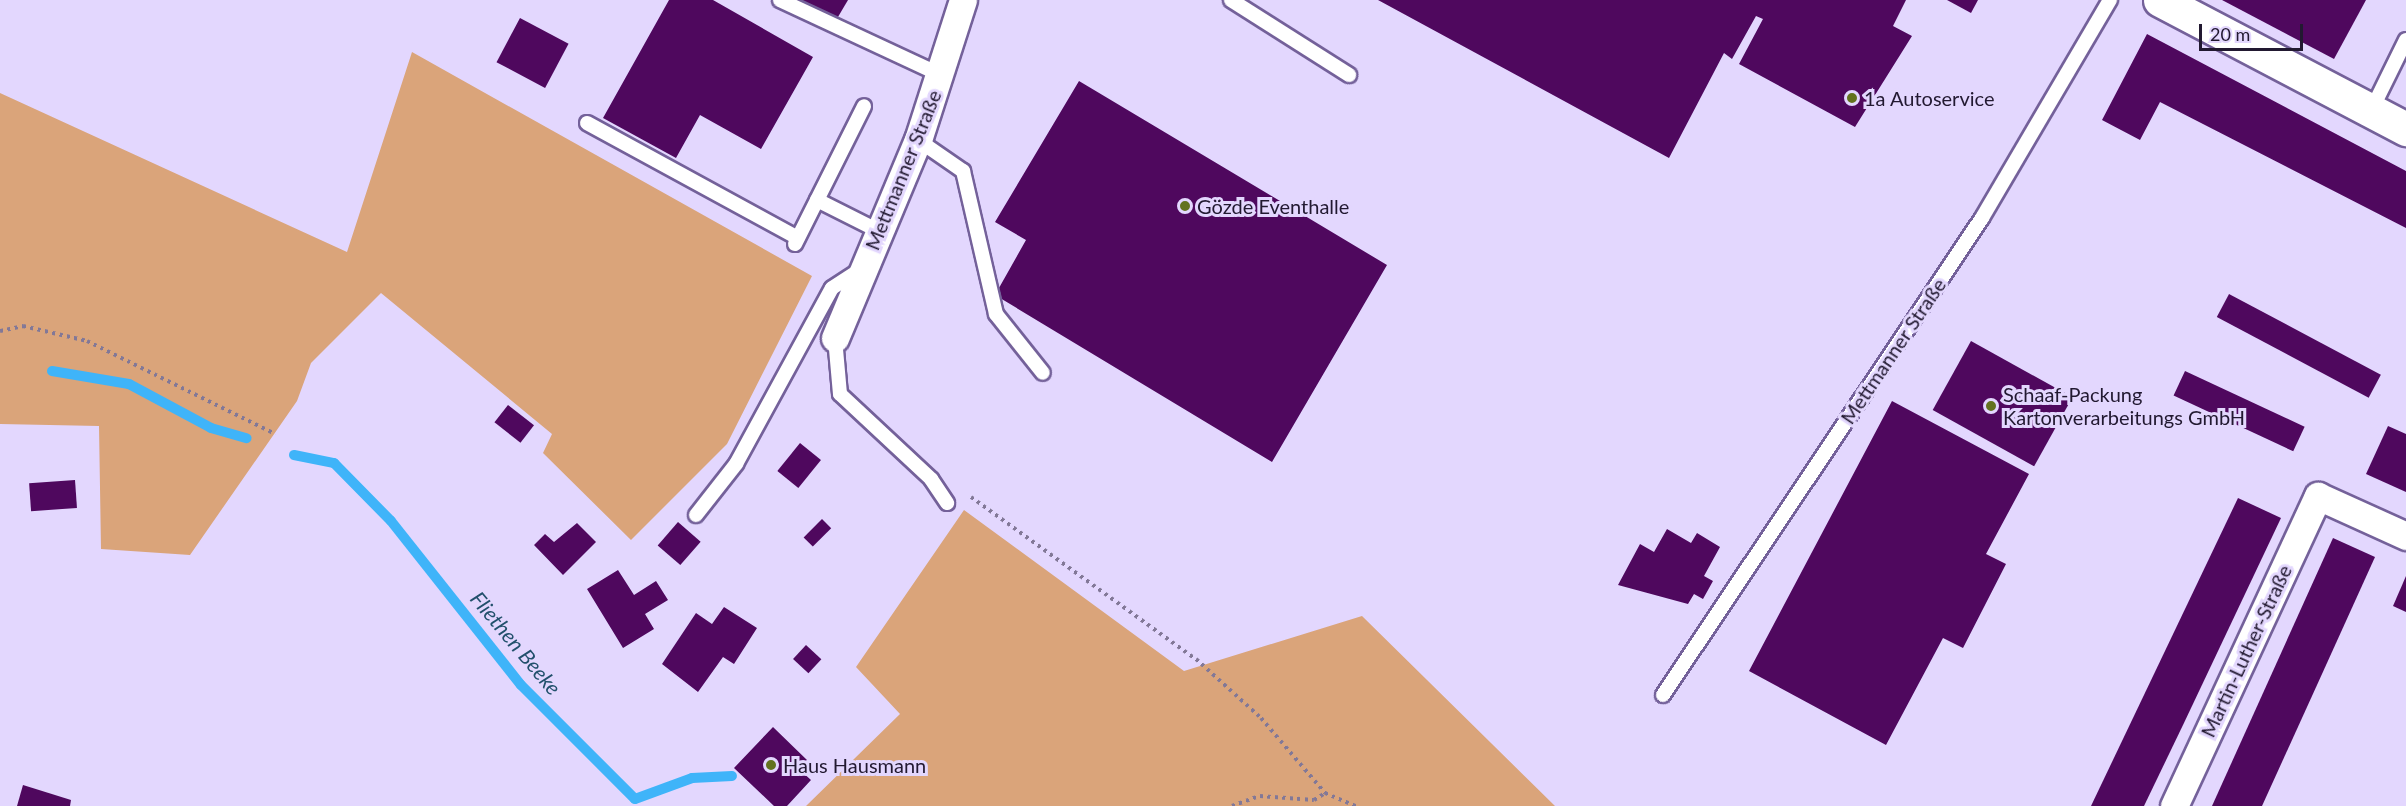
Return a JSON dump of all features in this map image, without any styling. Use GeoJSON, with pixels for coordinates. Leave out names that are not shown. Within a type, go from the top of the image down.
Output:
{"type":"FeatureCollection","features":[{"type":"Feature","properties":{"kind":"street","name":"Mettmanner Straße"},"geometry":{"type":"LineString","coordinates":[[835,338],[918,140],[941,75],[963,0]]}},
{"type":"Feature","properties":{"kind":"street"},"geometry":{"type":"LineString","coordinates":[[2160,0],[2406,129]]}},
{"type":"Feature","properties":{"kind":"street","name":"Martin-Luther-Straße"},"geometry":{"type":"LineString","coordinates":[[2174,806],[2318,496],[2406,536]]}},
{"type":"Feature","properties":{"kind":"lane"},"geometry":{"type":"LineString","coordinates":[[780,0],[941,75]]}},
{"type":"Feature","properties":{"kind":"lane"},"geometry":{"type":"LineString","coordinates":[[1231,0],[1349,75]]}},
{"type":"Feature","properties":{"kind":"lane","name":"Mettmanner Straße"},"geometry":{"type":"LineString","coordinates":[[1663,695],[1982,218],[2110,0]]}},
{"type":"Feature","properties":{"kind":"lane"},"geometry":{"type":"LineString","coordinates":[[2372,111],[2401,62],[2406,40]]}},
{"type":"Feature","properties":{"kind":"lane"},"geometry":{"type":"LineString","coordinates":[[587,123],[797,241],[864,106]]}},
{"type":"Feature","properties":{"kind":"lane"},"geometry":{"type":"LineString","coordinates":[[918,140],[963,171],[996,314],[1043,373]]}},
{"type":"Feature","properties":{"kind":"lane"},"geometry":{"type":"LineString","coordinates":[[817,200],[879,231]]}},
{"type":"Feature","properties":{"kind":"lane"},"geometry":{"type":"LineString","coordinates":[[696,514],[736,464],[832,288],[864,267]]}},
{"type":"Feature","properties":{"kind":"lane"},"geometry":{"type":"LineString","coordinates":[[835,338],[840,394],[931,479],[947,503]]}},
{"type":"Feature","properties":{"kind":"path"},"geometry":{"type":"LineString","coordinates":[[0,330],[23,326],[87,341],[275,434]]}},
{"type":"Feature","properties":{"kind":"path"},"geometry":{"type":"LineString","coordinates":[[947,503],[971,497],[989,508],[1196,659],[1261,718],[1324,794],[1356,806]]}},
{"type":"Feature","properties":{"kind":"path"},"geometry":{"type":"LineString","coordinates":[[1232,806],[1260,796],[1314,800],[1324,794]]}},
{"type":"Feature","properties":{"kind":"shaded area"},"geometry":{"type":"Polygon","coordinates":[[[412,52],[812,276],[727,444],[631,540],[543,453],[552,434],[381,293],[311,363],[297,401],[190,555],[101,549],[99,426],[0,424],[0,93],[347,252],[412,52]]]}},
{"type":"Feature","properties":{"kind":"shaded area"},"geometry":{"type":"Polygon","coordinates":[[[964,510],[1184,671],[1362,616],[1555,806],[806,806],[900,714],[856,667],[964,510]]]}},
{"type":"Feature","properties":{"kind":"building"},"geometry":{"type":"Polygon","coordinates":[[[669,0],[713,0],[813,57],[761,149],[700,115],[676,158],[603,118],[669,0]]]}},
{"type":"Feature","properties":{"kind":"building"},"geometry":{"type":"Polygon","coordinates":[[[798,0],[848,0],[835,22],[798,0]]]}},
{"type":"Feature","properties":{"kind":"building"},"geometry":{"type":"Polygon","coordinates":[[[1378,0],[1906,0],[1893,26],[1912,36],[1855,127],[1739,64],[1763,19],[1756,16],[1732,59],[1724,53],[1669,158],[1378,0]]]}},
{"type":"Feature","properties":{"kind":"building"},"geometry":{"type":"Polygon","coordinates":[[[1947,0],[1978,0],[1971,13],[1947,0]]]}},
{"type":"Feature","properties":{"kind":"building"},"geometry":{"type":"Polygon","coordinates":[[[2222,0],[2366,0],[2334,59],[2222,0]]]}},
{"type":"Feature","properties":{"kind":"building"},"geometry":{"type":"Polygon","coordinates":[[[520,18],[569,44],[545,88],[497,62],[520,18]]]}},
{"type":"Feature","properties":{"kind":"building"},"geometry":{"type":"Polygon","coordinates":[[[2147,34],[2406,171],[2406,228],[2160,102],[2140,140],[2102,120],[2147,34]]]}},
{"type":"Feature","properties":{"kind":"building"},"geometry":{"type":"Polygon","coordinates":[[[1079,81],[1387,265],[1272,462],[995,295],[1026,240],[995,222],[1079,81]]]}},
{"type":"Feature","properties":{"kind":"building"},"geometry":{"type":"Polygon","coordinates":[[[2229,294],[2381,375],[2369,398],[2217,317],[2229,294]]]}},
{"type":"Feature","properties":{"kind":"building"},"geometry":{"type":"Polygon","coordinates":[[[1971,341],[2072,397],[2034,466],[1933,410],[1971,341]]]}},
{"type":"Feature","properties":{"kind":"building"},"geometry":{"type":"Polygon","coordinates":[[[2185,371],[2305,427],[2293,451],[2174,395],[2185,371]]]}},
{"type":"Feature","properties":{"kind":"building"},"geometry":{"type":"Polygon","coordinates":[[[1892,401],[2029,474],[1986,554],[2006,564],[1963,648],[1943,638],[1886,745],[1749,671],[1892,401]]]}},
{"type":"Feature","properties":{"kind":"building"},"geometry":{"type":"Polygon","coordinates":[[[508,405],[534,425],[520,443],[494,422],[508,405]]]}},
{"type":"Feature","properties":{"kind":"building"},"geometry":{"type":"Polygon","coordinates":[[[2388,426],[2406,434],[2406,492],[2366,474],[2388,426]]]}},
{"type":"Feature","properties":{"kind":"building"},"geometry":{"type":"Polygon","coordinates":[[[800,443],[821,460],[798,488],[777,471],[800,443]]]}},
{"type":"Feature","properties":{"kind":"building"},"geometry":{"type":"Polygon","coordinates":[[[75,480],[77,508],[31,511],[29,483],[75,480]]]}},
{"type":"Feature","properties":{"kind":"building"},"geometry":{"type":"Polygon","coordinates":[[[2238,498],[2281,518],[2183,725],[2144,806],[2091,806],[2238,498]]]}},
{"type":"Feature","properties":{"kind":"building"},"geometry":{"type":"Polygon","coordinates":[[[822,519],[831,528],[813,547],[804,537],[822,519]]]}},
{"type":"Feature","properties":{"kind":"building"},"geometry":{"type":"Polygon","coordinates":[[[678,522],[701,542],[680,565],[658,545],[678,522]]]}},
{"type":"Feature","properties":{"kind":"building"},"geometry":{"type":"Polygon","coordinates":[[[577,523],[596,542],[563,575],[534,545],[545,534],[554,542],[577,523]]]}},
{"type":"Feature","properties":{"kind":"building"},"geometry":{"type":"Polygon","coordinates":[[[1667,529],[1691,543],[1697,533],[1720,547],[1704,576],[1713,581],[1703,599],[1694,594],[1688,604],[1618,585],[1640,544],[1654,552],[1667,529]]]}},
{"type":"Feature","properties":{"kind":"building"},"geometry":{"type":"Polygon","coordinates":[[[2333,538],[2375,557],[2262,806],[2212,806],[2333,538]]]}},
{"type":"Feature","properties":{"kind":"building"},"geometry":{"type":"Polygon","coordinates":[[[618,570],[634,595],[656,581],[668,600],[645,614],[654,629],[623,648],[587,589],[618,570]]]}},
{"type":"Feature","properties":{"kind":"building"},"geometry":{"type":"Polygon","coordinates":[[[2406,576],[2406,612],[2393,606],[2406,576]]]}},
{"type":"Feature","properties":{"kind":"building"},"geometry":{"type":"Polygon","coordinates":[[[724,607],[757,628],[734,664],[723,657],[698,692],[662,664],[696,613],[712,624],[724,607]]]}},
{"type":"Feature","properties":{"kind":"building"},"geometry":{"type":"Polygon","coordinates":[[[806,645],[821,659],[808,673],[793,659],[806,645]]]}},
{"type":"Feature","properties":{"kind":"building","name":"Haus Hausmann"},"geometry":{"type":"Polygon","coordinates":[[[773,727],[808,761],[800,770],[811,780],[787,806],[774,806],[734,768],[773,727]]]}},
{"type":"Feature","properties":{"kind":"building"},"geometry":{"type":"Polygon","coordinates":[[[23,785],[71,800],[70,806],[17,806],[23,785]]]}},
{"type":"Feature","properties":{"kind":"waterway","name":"Fliethen Beeke"},"geometry":{"type":"LineString","coordinates":[[52,371],[129,384],[211,428],[247,438]]}},
{"type":"Feature","properties":{"kind":"waterway","name":"Fliethen Beeke"},"geometry":{"type":"LineString","coordinates":[[294,455],[334,463],[391,521],[521,685],[635,799],[692,778],[732,776]]}},
{"type":"Feature","properties":{"kind":"place","name":"1a Autoservice"},"geometry":{"type":"Point","coordinates":[1852,98]}},
{"type":"Feature","properties":{"kind":"place","name":"Gözde Eventhalle"},"geometry":{"type":"Point","coordinates":[1185,206]}},
{"type":"Feature","properties":{"kind":"place","name":"Schaaf-Packung Kartonverarbeitungs GmbH"},"geometry":{"type":"Point","coordinates":[1991,406]}},
{"type":"Feature","properties":{"kind":"place","name":"Haus Hausmann"},"geometry":{"type":"Point","coordinates":[771,765]}}]}
